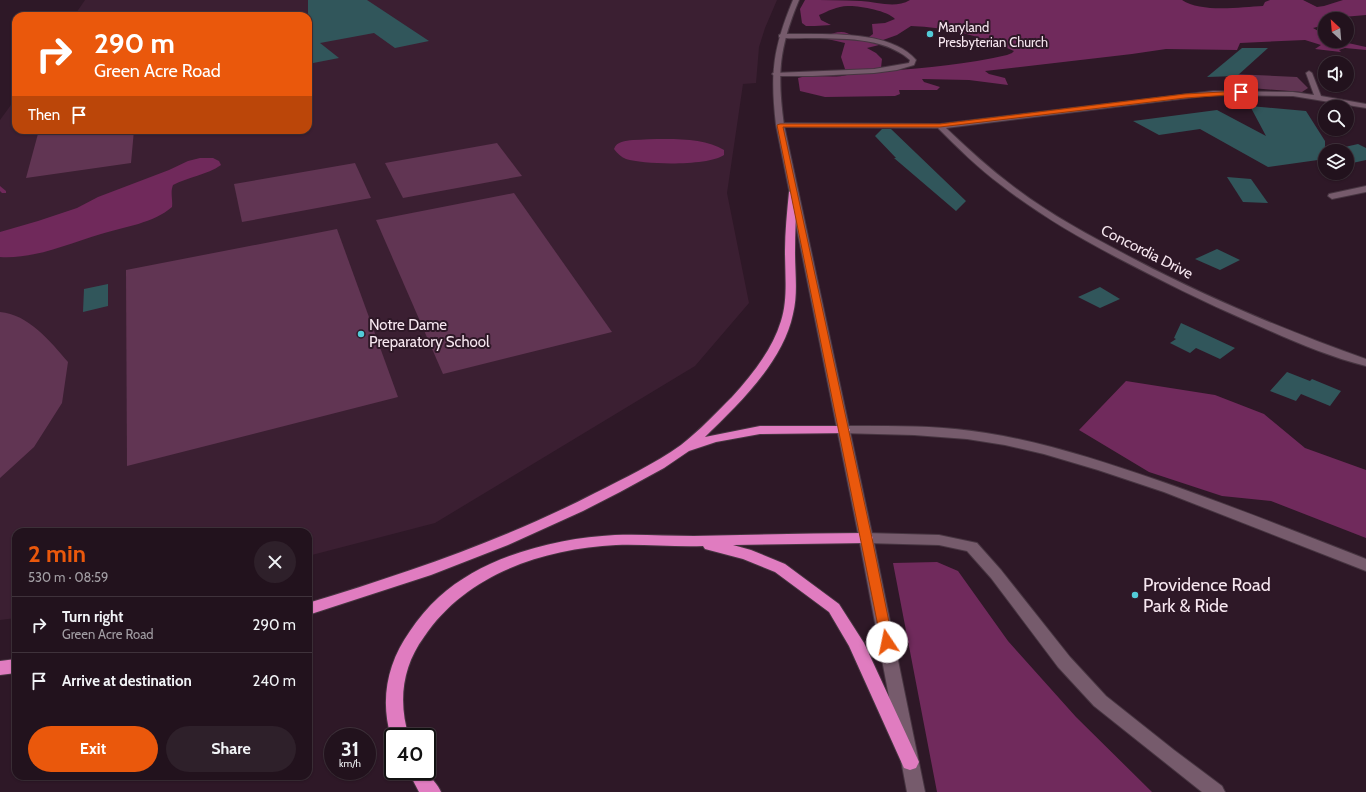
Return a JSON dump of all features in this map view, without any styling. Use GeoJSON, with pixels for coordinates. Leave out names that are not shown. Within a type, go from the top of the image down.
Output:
{"type":"FeatureCollection","features":[{"type":"Feature","properties":{"kind":"highway"},"geometry":{"type":"LineString","coordinates":[[686,448],[721,415],[749,385],[772,353],[786,322],[791,295],[790,251],[793,192]]}},
{"type":"Feature","properties":{"kind":"highway"},"geometry":{"type":"LineString","coordinates":[[312,608],[435,567],[541,525],[597,499],[686,448],[714,438],[760,430],[844,430]]}},
{"type":"Feature","properties":{"kind":"highway"},"geometry":{"type":"LineString","coordinates":[[397,728],[393,691],[403,657],[418,631],[442,603],[467,583],[495,567],[527,555],[571,546],[618,540],[695,541],[866,538]]}},
{"type":"Feature","properties":{"kind":"highway"},"geometry":{"type":"LineString","coordinates":[[695,541],[746,554],[780,568],[834,608],[856,643],[910,762]]}},
{"type":"Feature","properties":{"kind":"highway"},"geometry":{"type":"LineString","coordinates":[[0,668],[12,666]]}},
{"type":"Feature","properties":{"kind":"highway"},"geometry":{"type":"LineString","coordinates":[[421,780],[424,785],[432,792]]}},
{"type":"Feature","properties":{"kind":"street"},"geometry":{"type":"LineString","coordinates":[[796,0],[781,36],[777,53],[776,74],[780,125],[844,430],[916,792]]}},
{"type":"Feature","properties":{"kind":"street"},"geometry":{"type":"LineString","coordinates":[[776,74],[802,75],[880,71],[901,68],[912,64],[913,60],[909,54],[900,49],[875,41],[781,36]]}},
{"type":"Feature","properties":{"kind":"street"},"geometry":{"type":"LineString","coordinates":[[1309,73],[1318,97]]}},
{"type":"Feature","properties":{"kind":"street"},"geometry":{"type":"LineString","coordinates":[[780,125],[940,126],[1213,93],[1271,93],[1318,97],[1366,106]]}},
{"type":"Feature","properties":{"kind":"street","name":"Concordia Drive"},"geometry":{"type":"LineString","coordinates":[[940,126],[982,166],[1012,190],[1090,239],[1200,296],[1292,335],[1366,363]]}},
{"type":"Feature","properties":{"kind":"street"},"geometry":{"type":"LineString","coordinates":[[1332,196],[1366,188]]}},
{"type":"Feature","properties":{"kind":"street"},"geometry":{"type":"LineString","coordinates":[[844,430],[950,432],[987,438],[1061,455],[1198,499],[1366,565]]}},
{"type":"Feature","properties":{"kind":"street"},"geometry":{"type":"LineString","coordinates":[[866,538],[938,540],[972,547],[996,574],[1064,662],[1100,701],[1168,756],[1216,792]]}},
{"type":"Feature","properties":{"kind":"shaded area","name":"Notre Dame Preparatory School"},"geometry":{"type":"Polygon","coordinates":[[[85,0],[777,0],[759,47],[756,83],[743,84],[727,193],[749,303],[695,366],[435,523],[312,555],[312,528],[12,528],[12,618],[0,620],[0,120],[12,104],[12,134],[312,134],[312,12],[77,12],[85,0]]]}},
{"type":"Feature","properties":{"kind":"shaded area"},"geometry":{"type":"Polygon","coordinates":[[[805,0],[861,1],[892,5],[904,3],[910,0],[1182,0],[1200,7],[1233,8],[1263,6],[1265,2],[1270,0],[1303,0],[1317,7],[1343,0],[1366,0],[1366,15],[1354,16],[1354,12],[1318,12],[1318,27],[1313,28],[1318,31],[1318,44],[1305,40],[1240,43],[1237,50],[1166,49],[985,71],[989,74],[1005,78],[1008,85],[969,80],[922,79],[924,82],[940,87],[937,90],[899,90],[900,94],[895,96],[825,97],[800,91],[798,78],[810,76],[847,75],[841,57],[845,43],[823,38],[824,36],[844,32],[854,37],[869,37],[873,34],[872,24],[885,23],[895,19],[892,16],[861,7],[842,6],[819,15],[821,20],[831,25],[806,26],[802,23],[800,9],[805,0]],[[911,26],[897,35],[883,40],[879,45],[867,48],[876,53],[882,59],[881,68],[886,71],[962,63],[1007,55],[1014,51],[964,33],[937,28],[911,26]]]}},
{"type":"Feature","properties":{"kind":"shaded area"},"geometry":{"type":"Polygon","coordinates":[[[1354,44],[1366,47],[1366,50],[1345,48],[1354,48],[1354,44]]]}},
{"type":"Feature","properties":{"kind":"shaded area"},"geometry":{"type":"Polygon","coordinates":[[[1318,47],[1345,48],[1339,50],[1341,52],[1315,49],[1318,47]]]}},
{"type":"Feature","properties":{"kind":"shaded area"},"geometry":{"type":"Polygon","coordinates":[[[1233,74],[1297,77],[1308,88],[1302,92],[1251,88],[1233,74]]]}},
{"type":"Feature","properties":{"kind":"shaded area"},"geometry":{"type":"Polygon","coordinates":[[[38,134],[134,134],[131,163],[26,178],[38,134]]]}},
{"type":"Feature","properties":{"kind":"shaded area"},"geometry":{"type":"Polygon","coordinates":[[[633,140],[692,140],[704,142],[724,150],[724,155],[716,159],[691,163],[661,163],[626,159],[619,155],[614,149],[619,143],[633,140]]]}},
{"type":"Feature","properties":{"kind":"shaded area"},"geometry":{"type":"Polygon","coordinates":[[[497,143],[522,176],[403,198],[385,163],[497,143]]]}},
{"type":"Feature","properties":{"kind":"shaded area"},"geometry":{"type":"Polygon","coordinates":[[[200,158],[213,158],[219,161],[221,165],[210,171],[173,185],[172,207],[157,217],[39,253],[26,256],[0,257],[0,232],[77,208],[98,197],[169,170],[188,161],[200,158]]]}},
{"type":"Feature","properties":{"kind":"shaded area"},"geometry":{"type":"Polygon","coordinates":[[[355,163],[371,198],[242,222],[234,184],[355,163]]]}},
{"type":"Feature","properties":{"kind":"shaded area"},"geometry":{"type":"Polygon","coordinates":[[[514,193],[612,332],[443,374],[376,220],[514,193]]]}},
{"type":"Feature","properties":{"kind":"shaded area"},"geometry":{"type":"Polygon","coordinates":[[[337,229],[398,397],[127,466],[126,270],[337,229]]]}},
{"type":"Feature","properties":{"kind":"shaded area"},"geometry":{"type":"Polygon","coordinates":[[[0,312],[10,314],[29,323],[54,346],[68,362],[62,403],[34,447],[0,478],[0,312]]]}},
{"type":"Feature","properties":{"kind":"shaded area"},"geometry":{"type":"Polygon","coordinates":[[[1126,381],[1215,395],[1264,414],[1305,448],[1366,470],[1366,538],[1271,501],[1222,496],[1149,472],[1079,430],[1126,381]]]}},
{"type":"Feature","properties":{"kind":"shaded area"},"geometry":{"type":"Polygon","coordinates":[[[937,562],[958,571],[1008,641],[1076,717],[1152,792],[937,792],[893,563],[937,562]]]}},
{"type":"Feature","properties":{"kind":"building"},"geometry":{"type":"Polygon","coordinates":[[[308,0],[367,0],[429,41],[395,48],[374,33],[320,43],[339,58],[312,63],[312,12],[308,12],[308,0]]]}},
{"type":"Feature","properties":{"kind":"building"},"geometry":{"type":"Polygon","coordinates":[[[1242,48],[1268,48],[1237,76],[1207,77],[1242,48]]]}},
{"type":"Feature","properties":{"kind":"building"},"geometry":{"type":"Polygon","coordinates":[[[1250,106],[1306,111],[1318,130],[1318,136],[1322,136],[1325,144],[1318,144],[1318,160],[1268,167],[1200,129],[1159,135],[1133,121],[1217,110],[1266,136],[1250,106]]]}},
{"type":"Feature","properties":{"kind":"building"},"geometry":{"type":"Polygon","coordinates":[[[882,129],[891,129],[966,201],[956,211],[894,158],[896,158],[875,136],[882,129]]]}},
{"type":"Feature","properties":{"kind":"building"},"geometry":{"type":"Polygon","coordinates":[[[1358,144],[1366,148],[1366,160],[1354,163],[1354,145],[1358,144]]]}},
{"type":"Feature","properties":{"kind":"building"},"geometry":{"type":"Polygon","coordinates":[[[1227,177],[1251,179],[1268,203],[1243,202],[1227,177]]]}},
{"type":"Feature","properties":{"kind":"building"},"geometry":{"type":"Polygon","coordinates":[[[1217,249],[1240,260],[1220,270],[1195,259],[1217,249]]]}},
{"type":"Feature","properties":{"kind":"building"},"geometry":{"type":"Polygon","coordinates":[[[108,284],[108,306],[83,312],[84,289],[108,284]]]}},
{"type":"Feature","properties":{"kind":"building"},"geometry":{"type":"Polygon","coordinates":[[[1100,287],[1120,299],[1100,308],[1078,297],[1100,287]]]}},
{"type":"Feature","properties":{"kind":"building"},"geometry":{"type":"Polygon","coordinates":[[[1181,323],[1235,348],[1220,359],[1196,348],[1190,353],[1170,343],[1176,339],[1174,338],[1181,323]]]}},
{"type":"Feature","properties":{"kind":"building"},"geometry":{"type":"Polygon","coordinates":[[[1287,372],[1310,381],[1312,379],[1341,391],[1330,406],[1301,394],[1296,401],[1270,391],[1287,372]]]}},
{"type":"Feature","properties":{"kind":"waterway"},"geometry":{"type":"LineString","coordinates":[[0,188],[4,192]]}},
{"type":"Feature","properties":{"kind":"place","name":"Maryland Presbyterian Church"},"geometry":{"type":"Point","coordinates":[930,34]}},
{"type":"Feature","properties":{"kind":"place","name":"Notre Dame Preparatory School"},"geometry":{"type":"Point","coordinates":[361,334]}},
{"type":"Feature","properties":{"kind":"place","name":"Providence Road Park & Ride"},"geometry":{"type":"Point","coordinates":[1135,595]}},
{"type":"Feature","properties":{"kind":"route"},"geometry":{"type":"LineString","coordinates":[[887,642],[780,125],[940,126],[1185,96],[1241,92]]}}]}
